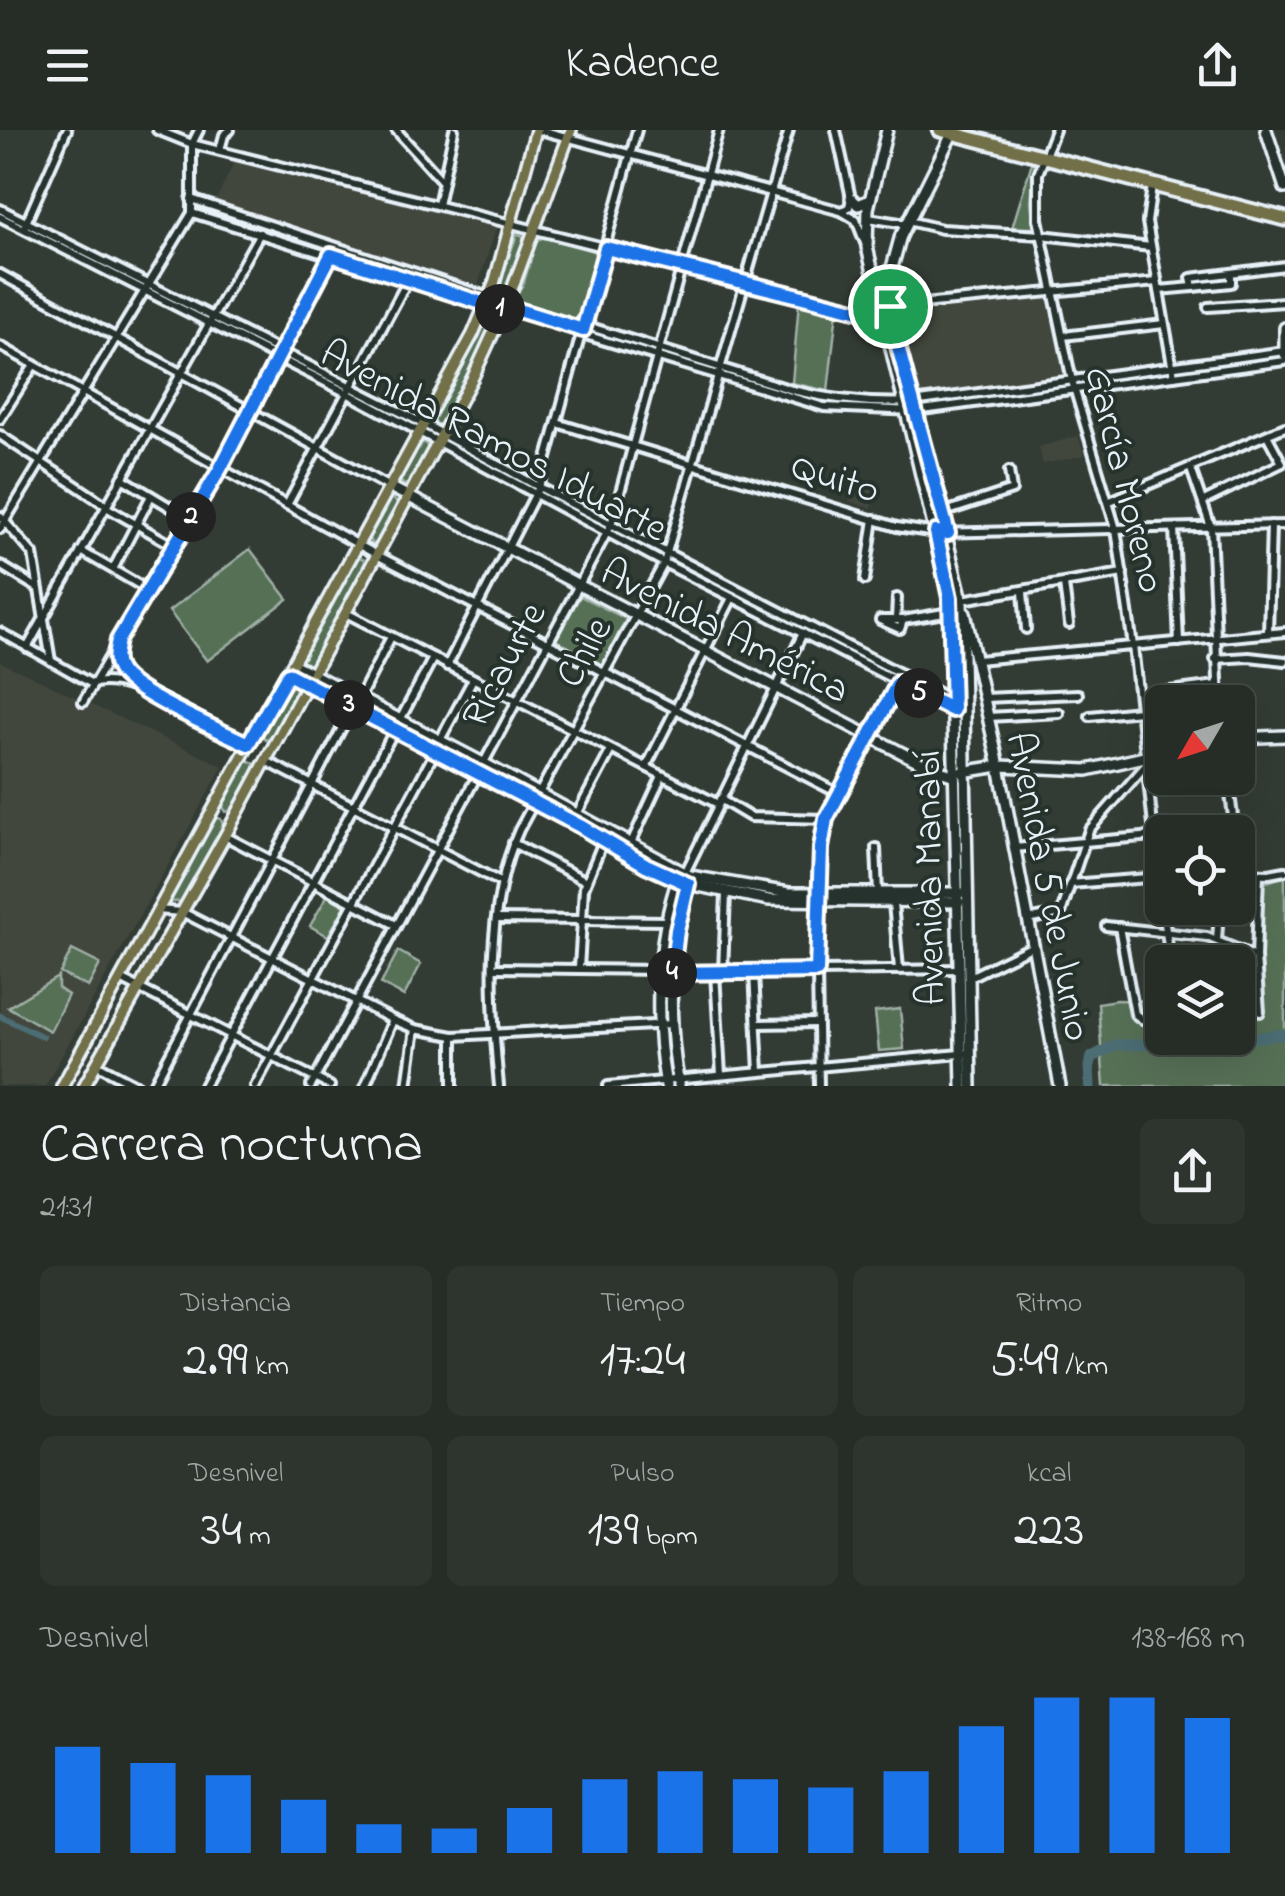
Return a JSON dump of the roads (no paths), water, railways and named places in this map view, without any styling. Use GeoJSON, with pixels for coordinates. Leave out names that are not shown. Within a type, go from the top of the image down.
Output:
{"type":"FeatureCollection","features":[{"type":"Feature","properties":{"kind":"highway"},"geometry":{"type":"LineString","coordinates":[[948,131],[1285,219]]}},
{"type":"Feature","properties":{"kind":"main road"},"geometry":{"type":"LineString","coordinates":[[62,1086],[360,545],[487,301],[538,130]]}},
{"type":"Feature","properties":{"kind":"main road"},"geometry":{"type":"LineString","coordinates":[[887,130],[864,222],[866,247],[887,318]]}},
{"type":"Feature","properties":{"kind":"main road"},"geometry":{"type":"LineString","coordinates":[[1266,130],[1285,187]]}},
{"type":"Feature","properties":{"kind":"main road"},"geometry":{"type":"LineString","coordinates":[[887,318],[890,274],[901,235],[948,131]]}},
{"type":"Feature","properties":{"kind":"main road"},"geometry":{"type":"LineString","coordinates":[[84,1086],[312,681],[473,378],[505,307],[570,134]]}},
{"type":"Feature","properties":{"kind":"main road"},"geometry":{"type":"LineString","coordinates":[[852,198],[861,206],[870,199]]}},
{"type":"Feature","properties":{"kind":"main road"},"geometry":{"type":"LineString","coordinates":[[866,247],[873,258],[883,259],[901,235]]}},
{"type":"Feature","properties":{"kind":"main road","name":"Avenida Manabí"},"geometry":{"type":"LineString","coordinates":[[887,318],[962,600],[959,773],[962,897],[969,979],[962,1086]]}},
{"type":"Feature","properties":{"kind":"main road"},"geometry":{"type":"LineString","coordinates":[[1285,328],[1285,356]]}},
{"type":"Feature","properties":{"kind":"main road","name":"Avenida Manabí"},"geometry":{"type":"LineString","coordinates":[[909,407],[942,512],[958,705]]}},
{"type":"Feature","properties":{"kind":"main road","name":"Avenida América"},"geometry":{"type":"LineString","coordinates":[[390,487],[930,768],[959,773],[999,766],[1087,770],[1145,761]]}},
{"type":"Feature","properties":{"kind":"main road","name":"Avenida 5 de Junio"},"geometry":{"type":"LineString","coordinates":[[950,598],[982,696],[999,766],[1060,1086]]}},
{"type":"Feature","properties":{"kind":"main road","name":"Avenida 5 de Junio"},"geometry":{"type":"LineString","coordinates":[[962,600],[982,696]]}},
{"type":"Feature","properties":{"kind":"main road"},"geometry":{"type":"LineString","coordinates":[[290,669],[481,767],[604,840],[726,893],[892,903],[962,897]]}},
{"type":"Feature","properties":{"kind":"main road"},"geometry":{"type":"LineString","coordinates":[[958,705],[971,688],[982,696]]}},
{"type":"Feature","properties":{"kind":"main road"},"geometry":{"type":"LineString","coordinates":[[1255,737],[1285,736]]}},
{"type":"Feature","properties":{"kind":"main road"},"geometry":{"type":"LineString","coordinates":[[536,797],[577,814],[684,878],[818,898],[878,894],[962,897]]}},
{"type":"Feature","properties":{"kind":"main road"},"geometry":{"type":"LineString","coordinates":[[212,808],[233,820]]}},
{"type":"Feature","properties":{"kind":"main road"},"geometry":{"type":"LineString","coordinates":[[666,1082],[660,1024],[661,970],[667,921],[684,878]]}},
{"type":"Feature","properties":{"kind":"main road"},"geometry":{"type":"LineString","coordinates":[[678,1083],[672,973],[684,878]]}},
{"type":"Feature","properties":{"kind":"main road","name":"Avenida Manabí"},"geometry":{"type":"LineString","coordinates":[[962,897],[958,968],[971,1086]]}},
{"type":"Feature","properties":{"kind":"street"},"geometry":{"type":"LineString","coordinates":[[24,225],[67,130]]}},
{"type":"Feature","properties":{"kind":"street"},"geometry":{"type":"LineString","coordinates":[[157,130],[192,144],[887,318]]}},
{"type":"Feature","properties":{"kind":"street"},"geometry":{"type":"LineString","coordinates":[[0,529],[3,518],[192,212],[192,144],[199,130]]}},
{"type":"Feature","properties":{"kind":"street"},"geometry":{"type":"LineString","coordinates":[[220,150],[224,135],[230,130]]}},
{"type":"Feature","properties":{"kind":"street"},"geometry":{"type":"LineString","coordinates":[[396,130],[443,182]]}},
{"type":"Feature","properties":{"kind":"street"},"geometry":{"type":"LineString","coordinates":[[438,206],[454,130]]}},
{"type":"Feature","properties":{"kind":"street"},"geometry":{"type":"LineString","coordinates":[[538,130],[570,134],[841,211],[864,222],[907,222],[942,229],[1151,248]]}},
{"type":"Feature","properties":{"kind":"street"},"geometry":{"type":"LineString","coordinates":[[447,666],[537,491],[637,130]]}},
{"type":"Feature","properties":{"kind":"street","name":"Ricaurte"},"geometry":{"type":"LineString","coordinates":[[312,1082],[611,524],[719,130]]}},
{"type":"Feature","properties":{"kind":"street","name":"Chile"},"geometry":{"type":"LineString","coordinates":[[499,1086],[494,1034],[500,882],[513,843],[536,797],[664,563],[788,130]]}},
{"type":"Feature","properties":{"kind":"street"},"geometry":{"type":"LineString","coordinates":[[836,130],[852,198],[864,222]]}},
{"type":"Feature","properties":{"kind":"street","name":"García Moreno"},"geometry":{"type":"LineString","coordinates":[[1054,130],[1043,156],[1036,194],[1041,236],[1073,385],[1116,529],[1145,752]]}},
{"type":"Feature","properties":{"kind":"street"},"geometry":{"type":"LineString","coordinates":[[1152,184],[1147,218],[1174,376]]}},
{"type":"Feature","properties":{"kind":"street"},"geometry":{"type":"LineString","coordinates":[[841,211],[849,207],[852,198]]}},
{"type":"Feature","properties":{"kind":"street"},"geometry":{"type":"LineString","coordinates":[[191,199],[505,307],[719,372],[828,398],[909,407],[1174,376],[1285,356]]}},
{"type":"Feature","properties":{"kind":"street","name":"Avenida Ramos Iduarte"},"geometry":{"type":"LineString","coordinates":[[0,209],[24,225],[440,437],[664,563],[898,683],[958,705]]}},
{"type":"Feature","properties":{"kind":"street"},"geometry":{"type":"LineString","coordinates":[[192,212],[487,301]]}},
{"type":"Feature","properties":{"kind":"street","name":"Avenida Ramos Iduarte"},"geometry":{"type":"LineString","coordinates":[[0,217],[24,225]]}},
{"type":"Feature","properties":{"kind":"street"},"geometry":{"type":"LineString","coordinates":[[28,648],[260,233]]}},
{"type":"Feature","properties":{"kind":"street"},"geometry":{"type":"LineString","coordinates":[[82,702],[220,469],[331,255]]}},
{"type":"Feature","properties":{"kind":"street"},"geometry":{"type":"LineString","coordinates":[[890,306],[1052,291],[1193,287],[1191,278],[1285,266]]}},
{"type":"Feature","properties":{"kind":"street"},"geometry":{"type":"LineString","coordinates":[[0,274],[118,335],[390,487]]}},
{"type":"Feature","properties":{"kind":"street"},"geometry":{"type":"LineString","coordinates":[[287,505],[408,280]]}},
{"type":"Feature","properties":{"kind":"street"},"geometry":{"type":"LineString","coordinates":[[1208,307],[1285,302]]}},
{"type":"Feature","properties":{"kind":"street"},"geometry":{"type":"LineString","coordinates":[[1062,336],[1164,324]]}},
{"type":"Feature","properties":{"kind":"street"},"geometry":{"type":"LineString","coordinates":[[0,346],[378,555],[838,793]]}},
{"type":"Feature","properties":{"kind":"street"},"geometry":{"type":"LineString","coordinates":[[1073,385],[1172,367],[1285,356]]}},
{"type":"Feature","properties":{"kind":"street"},"geometry":{"type":"LineString","coordinates":[[0,419],[34,365]]}},
{"type":"Feature","properties":{"kind":"street","name":"Quito"},"geometry":{"type":"LineString","coordinates":[[557,423],[874,520],[942,533],[1285,524]]}},
{"type":"Feature","properties":{"kind":"street"},"geometry":{"type":"LineString","coordinates":[[1110,501],[1285,427]]}},
{"type":"Feature","properties":{"kind":"street"},"geometry":{"type":"LineString","coordinates":[[0,435],[174,546]]}},
{"type":"Feature","properties":{"kind":"street"},"geometry":{"type":"LineString","coordinates":[[1204,501],[1282,462],[1267,435]]}},
{"type":"Feature","properties":{"kind":"street"},"geometry":{"type":"LineString","coordinates":[[1192,469],[1211,527],[1217,685]]}},
{"type":"Feature","properties":{"kind":"street"},"geometry":{"type":"LineString","coordinates":[[942,512],[1012,490],[1009,471]]}},
{"type":"Feature","properties":{"kind":"street"},"geometry":{"type":"LineString","coordinates":[[122,478],[190,519]]}},
{"type":"Feature","properties":{"kind":"street","name":"Avenida Ramos Iduarte"},"geometry":{"type":"LineString","coordinates":[[537,491],[611,524],[958,705]]}},
{"type":"Feature","properties":{"kind":"street"},"geometry":{"type":"LineString","coordinates":[[113,569],[151,496]]}},
{"type":"Feature","properties":{"kind":"street"},"geometry":{"type":"LineString","coordinates":[[3,518],[31,549],[51,661]]}},
{"type":"Feature","properties":{"kind":"street"},"geometry":{"type":"LineString","coordinates":[[865,580],[874,520]]}},
{"type":"Feature","properties":{"kind":"street"},"geometry":{"type":"LineString","coordinates":[[1268,634],[1271,525]]}},
{"type":"Feature","properties":{"kind":"street"},"geometry":{"type":"LineString","coordinates":[[1174,528],[1180,642]]}},
{"type":"Feature","properties":{"kind":"street"},"geometry":{"type":"LineString","coordinates":[[82,551],[148,590]]}},
{"type":"Feature","properties":{"kind":"street"},"geometry":{"type":"LineString","coordinates":[[0,565],[37,588]]}},
{"type":"Feature","properties":{"kind":"street"},"geometry":{"type":"LineString","coordinates":[[962,600],[1122,573]]}},
{"type":"Feature","properties":{"kind":"street"},"geometry":{"type":"LineString","coordinates":[[1064,584],[1069,624]]}},
{"type":"Feature","properties":{"kind":"street"},"geometry":{"type":"LineString","coordinates":[[1023,592],[1026,629]]}},
{"type":"Feature","properties":{"kind":"street"},"geometry":{"type":"LineString","coordinates":[[646,767],[732,598]]}},
{"type":"Feature","properties":{"kind":"street"},"geometry":{"type":"LineString","coordinates":[[896,598],[899,620],[950,612]]}},
{"type":"Feature","properties":{"kind":"street"},"geometry":{"type":"LineString","coordinates":[[346,614],[662,776],[750,816],[826,819]]}},
{"type":"Feature","properties":{"kind":"street"},"geometry":{"type":"LineString","coordinates":[[684,878],[807,626]]}},
{"type":"Feature","properties":{"kind":"street"},"geometry":{"type":"LineString","coordinates":[[0,632],[92,684],[110,680],[131,684],[248,744]]}},
{"type":"Feature","properties":{"kind":"street"},"geometry":{"type":"LineString","coordinates":[[977,660],[1285,632]]}},
{"type":"Feature","properties":{"kind":"street"},"geometry":{"type":"LineString","coordinates":[[153,1086],[392,637]]}},
{"type":"Feature","properties":{"kind":"street"},"geometry":{"type":"LineString","coordinates":[[118,640],[118,667],[131,684]]}},
{"type":"Feature","properties":{"kind":"street"},"geometry":{"type":"LineString","coordinates":[[204,1086],[433,658]]}},
{"type":"Feature","properties":{"kind":"street"},"geometry":{"type":"LineString","coordinates":[[1215,659],[1285,661]]}},
{"type":"Feature","properties":{"kind":"street"},"geometry":{"type":"LineString","coordinates":[[255,1086],[473,679]]}},
{"type":"Feature","properties":{"kind":"street"},"geometry":{"type":"LineString","coordinates":[[819,1086],[818,898],[826,819],[898,683]]}},
{"type":"Feature","properties":{"kind":"street"},"geometry":{"type":"LineString","coordinates":[[982,696],[1078,694]]}},
{"type":"Feature","properties":{"kind":"street"},"geometry":{"type":"LineString","coordinates":[[1139,696],[1145,695]]}},
{"type":"Feature","properties":{"kind":"street"},"geometry":{"type":"LineString","coordinates":[[1090,716],[1140,710]]}},
{"type":"Feature","properties":{"kind":"street"},"geometry":{"type":"LineString","coordinates":[[987,718],[1059,713]]}},
{"type":"Feature","properties":{"kind":"street"},"geometry":{"type":"LineString","coordinates":[[577,814],[612,750]]}},
{"type":"Feature","properties":{"kind":"street"},"geometry":{"type":"LineString","coordinates":[[265,760],[500,882]]}},
{"type":"Feature","properties":{"kind":"street"},"geometry":{"type":"LineString","coordinates":[[1028,920],[1061,913],[1083,842],[1100,813],[1145,762]]}},
{"type":"Feature","properties":{"kind":"street"},"geometry":{"type":"LineString","coordinates":[[630,845],[662,776]]}},
{"type":"Feature","properties":{"kind":"street"},"geometry":{"type":"LineString","coordinates":[[225,836],[396,926]]}},
{"type":"Feature","properties":{"kind":"street"},"geometry":{"type":"LineString","coordinates":[[1014,848],[1145,837]]}},
{"type":"Feature","properties":{"kind":"street"},"geometry":{"type":"LineString","coordinates":[[579,968],[586,880],[604,840]]}},
{"type":"Feature","properties":{"kind":"street"},"geometry":{"type":"LineString","coordinates":[[513,843],[586,880]]}},
{"type":"Feature","properties":{"kind":"street"},"geometry":{"type":"LineString","coordinates":[[876,848],[878,894]]}},
{"type":"Feature","properties":{"kind":"street"},"geometry":{"type":"LineString","coordinates":[[1255,874],[1285,870]]}},
{"type":"Feature","properties":{"kind":"street"},"geometry":{"type":"LineString","coordinates":[[1259,874],[1256,956],[1260,1012]]}},
{"type":"Feature","properties":{"kind":"street"},"geometry":{"type":"LineString","coordinates":[[1070,884],[1145,878]]}},
{"type":"Feature","properties":{"kind":"street"},"geometry":{"type":"LineString","coordinates":[[726,893],[719,972],[725,1075],[730,1086]]}},
{"type":"Feature","properties":{"kind":"street"},"geometry":{"type":"LineString","coordinates":[[892,903],[899,970]]}},
{"type":"Feature","properties":{"kind":"street"},"geometry":{"type":"LineString","coordinates":[[156,910],[182,912],[416,1029],[453,1036],[672,1024]]}},
{"type":"Feature","properties":{"kind":"street"},"geometry":{"type":"LineString","coordinates":[[496,919],[667,921]]}},
{"type":"Feature","properties":{"kind":"street","name":"García Moreno"},"geometry":{"type":"LineString","coordinates":[[1165,925],[1168,945]]}},
{"type":"Feature","properties":{"kind":"street"},"geometry":{"type":"LineString","coordinates":[[1106,926],[1217,940],[1256,956]]}},
{"type":"Feature","properties":{"kind":"street"},"geometry":{"type":"LineString","coordinates":[[1217,940],[1218,926]]}},
{"type":"Feature","properties":{"kind":"street"},"geometry":{"type":"LineString","coordinates":[[1119,927],[1135,1014],[1145,1020]]}},
{"type":"Feature","properties":{"kind":"street"},"geometry":{"type":"LineString","coordinates":[[495,968],[672,973],[958,968],[969,979],[1033,946]]}},
{"type":"Feature","properties":{"kind":"street"},"geometry":{"type":"LineString","coordinates":[[754,972],[759,1072]]}},
{"type":"Feature","properties":{"kind":"street"},"geometry":{"type":"LineString","coordinates":[[120,978],[271,1056],[312,1082],[330,1086]]}},
{"type":"Feature","properties":{"kind":"street"},"geometry":{"type":"LineString","coordinates":[[365,1086],[393,1020]]}},
{"type":"Feature","properties":{"kind":"street"},"geometry":{"type":"LineString","coordinates":[[756,1024],[817,1023]]}},
{"type":"Feature","properties":{"kind":"street"},"geometry":{"type":"LineString","coordinates":[[407,1086],[416,1029]]}},
{"type":"Feature","properties":{"kind":"street"},"geometry":{"type":"LineString","coordinates":[[453,1036],[453,1086]]}},
{"type":"Feature","properties":{"kind":"street"},"geometry":{"type":"LineString","coordinates":[[608,1086],[678,1083],[725,1075],[966,1053]]}},
{"type":"Feature","properties":{"kind":"street"},"geometry":{"type":"LineString","coordinates":[[96,1064],[138,1086]]}},
{"type":"Feature","properties":{"kind":"waterway"},"geometry":{"type":"LineString","coordinates":[[0,1016],[43,1037]]}},
{"type":"Feature","properties":{"kind":"waterway"},"geometry":{"type":"LineString","coordinates":[[1090,1086],[1092,1057],[1115,1045],[1207,1044],[1285,1034]]}}]}
